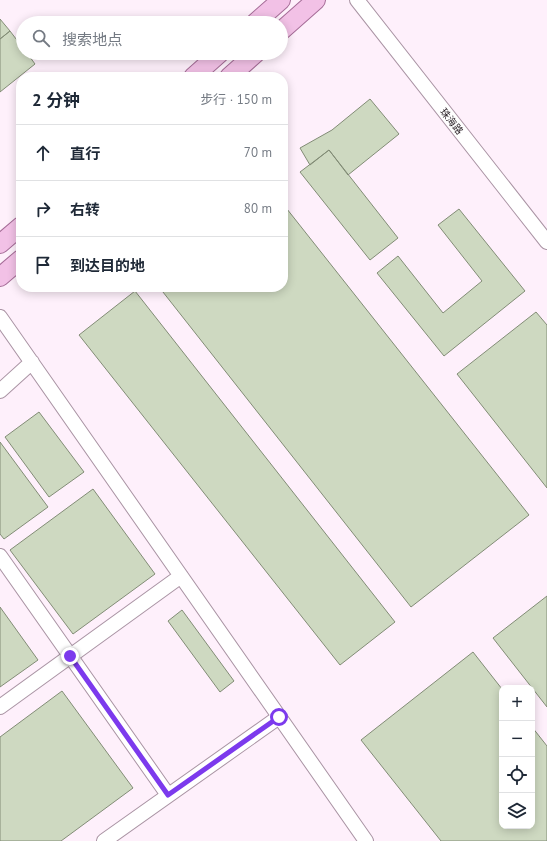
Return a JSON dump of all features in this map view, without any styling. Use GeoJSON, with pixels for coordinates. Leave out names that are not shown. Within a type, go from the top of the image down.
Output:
{"type":"FeatureCollection","features":[{"type":"Feature","properties":{"kind":"main road"},"geometry":{"type":"LineString","coordinates":[[263,16],[281,0]]}},
{"type":"Feature","properties":{"kind":"main road"},"geometry":{"type":"LineString","coordinates":[[288,25],[316,0]]}},
{"type":"Feature","properties":{"kind":"main road"},"geometry":{"type":"LineString","coordinates":[[199,72],[212,60]]}},
{"type":"Feature","properties":{"kind":"main road"},"geometry":{"type":"LineString","coordinates":[[234,72],[248,60]]}},
{"type":"Feature","properties":{"kind":"main road"},"geometry":{"type":"LineString","coordinates":[[0,244],[16,230]]}},
{"type":"Feature","properties":{"kind":"main road"},"geometry":{"type":"LineString","coordinates":[[0,277],[16,263]]}},
{"type":"Feature","properties":{"kind":"street","name":"珠海路"},"geometry":{"type":"LineString","coordinates":[[357,0],[547,242]]}},
{"type":"Feature","properties":{"kind":"street"},"geometry":{"type":"LineString","coordinates":[[0,317],[366,841]]}},
{"type":"Feature","properties":{"kind":"street"},"geometry":{"type":"LineString","coordinates":[[0,390],[32,362]]}},
{"type":"Feature","properties":{"kind":"street"},"geometry":{"type":"LineString","coordinates":[[0,556],[168,795]]}},
{"type":"Feature","properties":{"kind":"street"},"geometry":{"type":"LineString","coordinates":[[0,707],[181,576]]}},
{"type":"Feature","properties":{"kind":"street"},"geometry":{"type":"LineString","coordinates":[[104,841],[279,717]]}},
{"type":"Feature","properties":{"kind":"building"},"geometry":{"type":"Polygon","coordinates":[[[0,19],[10,31],[0,39],[0,19]]]}},
{"type":"Feature","properties":{"kind":"building"},"geometry":{"type":"Polygon","coordinates":[[[10,31],[16,39],[16,60],[32,60],[35,64],[25,72],[16,72],[16,79],[0,92],[0,39],[10,31]]]}},
{"type":"Feature","properties":{"kind":"building"},"geometry":{"type":"Polygon","coordinates":[[[370,99],[399,134],[348,175],[329,150],[310,165],[300,148],[332,130],[370,99]]]}},
{"type":"Feature","properties":{"kind":"building"},"geometry":{"type":"Polygon","coordinates":[[[329,150],[398,238],[370,260],[300,172],[329,150]]]}},
{"type":"Feature","properties":{"kind":"building"},"geometry":{"type":"Polygon","coordinates":[[[459,209],[525,291],[444,356],[377,273],[398,256],[443,313],[482,281],[438,225],[459,209]]]}},
{"type":"Feature","properties":{"kind":"building"},"geometry":{"type":"Polygon","coordinates":[[[288,210],[529,515],[411,607],[163,292],[288,292],[288,210]]]}},
{"type":"Feature","properties":{"kind":"building"},"geometry":{"type":"Polygon","coordinates":[[[134,292],[136,292],[395,622],[340,665],[79,335],[134,292]]]}},
{"type":"Feature","properties":{"kind":"building"},"geometry":{"type":"Polygon","coordinates":[[[536,312],[547,325],[547,488],[457,374],[536,312]]]}},
{"type":"Feature","properties":{"kind":"building"},"geometry":{"type":"Polygon","coordinates":[[[39,412],[84,472],[49,497],[5,437],[39,412]]]}},
{"type":"Feature","properties":{"kind":"building"},"geometry":{"type":"Polygon","coordinates":[[[0,442],[48,507],[4,539],[0,534],[0,442]]]}},
{"type":"Feature","properties":{"kind":"building"},"geometry":{"type":"Polygon","coordinates":[[[93,489],[155,574],[73,634],[10,550],[93,489]]]}},
{"type":"Feature","properties":{"kind":"building"},"geometry":{"type":"Polygon","coordinates":[[[547,596],[547,707],[535,692],[535,685],[530,685],[493,638],[547,596]]]}},
{"type":"Feature","properties":{"kind":"building"},"geometry":{"type":"Polygon","coordinates":[[[0,607],[38,660],[0,687],[0,607]]]}},
{"type":"Feature","properties":{"kind":"building"},"geometry":{"type":"Polygon","coordinates":[[[182,610],[234,681],[220,692],[168,621],[182,610]]]}},
{"type":"Feature","properties":{"kind":"building"},"geometry":{"type":"Polygon","coordinates":[[[473,652],[499,685],[499,829],[535,829],[535,731],[547,746],[547,841],[441,841],[361,740],[473,652]]]}},
{"type":"Feature","properties":{"kind":"building"},"geometry":{"type":"Polygon","coordinates":[[[62,691],[133,788],[61,841],[0,841],[0,737],[62,691]]]}},
{"type":"Feature","properties":{"kind":"route"},"geometry":{"type":"LineString","coordinates":[[70,656],[168,795],[279,717]]}}]}
